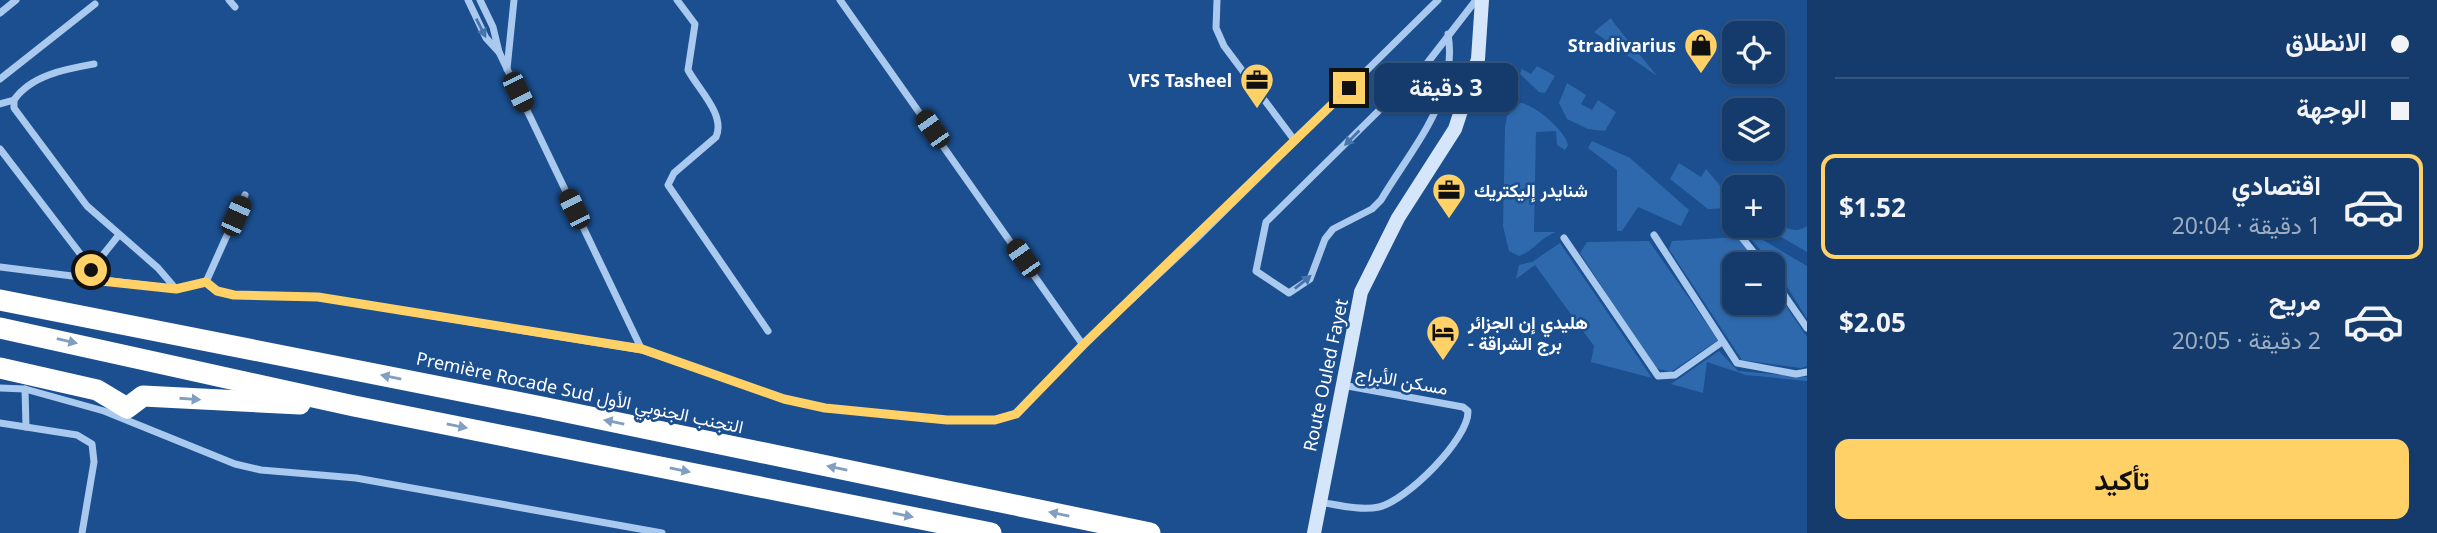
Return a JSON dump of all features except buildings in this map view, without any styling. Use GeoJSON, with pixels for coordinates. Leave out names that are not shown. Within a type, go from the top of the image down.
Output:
{"type":"FeatureCollection","features":[{"type":"Feature","properties":{"kind":"highway","name":"Première Rocade Sud التجنب الجنوبي الأول"},"geometry":{"type":"LineString","coordinates":[[0,299],[1150,533]]}},
{"type":"Feature","properties":{"kind":"highway"},"geometry":{"type":"LineString","coordinates":[[0,328],[354,406],[991,533]]}},
{"type":"Feature","properties":{"kind":"highway"},"geometry":{"type":"LineString","coordinates":[[0,334],[35,334]]}},
{"type":"Feature","properties":{"kind":"highway"},"geometry":{"type":"LineString","coordinates":[[0,368],[97,390],[125,412],[143,396],[354,406]]}},
{"type":"Feature","properties":{"kind":"main road","name":"Route Ouled Fayet"},"geometry":{"type":"LineString","coordinates":[[1314,533],[1361,292],[1398,218],[1454,129],[1469,93],[1478,59],[1482,0]]}},
{"type":"Feature","properties":{"kind":"street"},"geometry":{"type":"LineString","coordinates":[[0,13],[16,0]]}},
{"type":"Feature","properties":{"kind":"street"},"geometry":{"type":"LineString","coordinates":[[229,0],[235,8]]}},
{"type":"Feature","properties":{"kind":"street"},"geometry":{"type":"LineString","coordinates":[[468,0],[486,38],[499,52]]}},
{"type":"Feature","properties":{"kind":"street"},"geometry":{"type":"LineString","coordinates":[[480,0],[493,27],[499,52],[642,349]]}},
{"type":"Feature","properties":{"kind":"street"},"geometry":{"type":"LineString","coordinates":[[507,69],[514,0]]}},
{"type":"Feature","properties":{"kind":"street"},"geometry":{"type":"LineString","coordinates":[[677,0],[695,24],[688,70],[716,115],[720,129],[716,137],[674,173],[668,185],[768,331]]}},
{"type":"Feature","properties":{"kind":"street"},"geometry":{"type":"LineString","coordinates":[[840,0],[1083,345]]}},
{"type":"Feature","properties":{"kind":"street"},"geometry":{"type":"LineString","coordinates":[[1217,0],[1216,28],[1224,47],[1295,141]]}},
{"type":"Feature","properties":{"kind":"street"},"geometry":{"type":"LineString","coordinates":[[206,282],[217,291],[234,295],[318,297],[642,349],[784,399],[825,408],[974,421],[1016,414],[1083,345],[1438,0]]}},
{"type":"Feature","properties":{"kind":"street"},"geometry":{"type":"LineString","coordinates":[[1448,34],[1451,63],[1438,106],[1422,138],[1381,200],[1372,209],[1333,229],[1325,239],[1310,279],[1289,293],[1256,271],[1266,222],[1428,62],[1448,34],[1476,0]]}},
{"type":"Feature","properties":{"kind":"street"},"geometry":{"type":"LineString","coordinates":[[0,79],[95,4]]}},
{"type":"Feature","properties":{"kind":"street"},"geometry":{"type":"LineString","coordinates":[[94,64],[39,79],[21,89],[14,100],[14,108],[87,206],[118,236],[158,268],[176,289]]}},
{"type":"Feature","properties":{"kind":"street"},"geometry":{"type":"LineString","coordinates":[[0,104],[14,100]]}},
{"type":"Feature","properties":{"kind":"street"},"geometry":{"type":"LineString","coordinates":[[0,149],[101,281]]}},
{"type":"Feature","properties":{"kind":"street"},"geometry":{"type":"LineString","coordinates":[[206,282],[245,195]]}},
{"type":"Feature","properties":{"kind":"street"},"geometry":{"type":"LineString","coordinates":[[1654,235],[1733,359],[1743,366],[1807,372]]}},
{"type":"Feature","properties":{"kind":"street"},"geometry":{"type":"LineString","coordinates":[[91,270],[118,236]]}},
{"type":"Feature","properties":{"kind":"street"},"geometry":{"type":"LineString","coordinates":[[1742,238],[1753,252]]}},
{"type":"Feature","properties":{"kind":"street"},"geometry":{"type":"LineString","coordinates":[[1564,239],[1658,376],[1675,375],[1722,342]]}},
{"type":"Feature","properties":{"kind":"street"},"geometry":{"type":"LineString","coordinates":[[0,267],[176,289],[206,282]]}},
{"type":"Feature","properties":{"kind":"street"},"geometry":{"type":"LineString","coordinates":[[1785,296],[1807,328]]}},
{"type":"Feature","properties":{"kind":"street","name":"مسكن الأبراج"},"geometry":{"type":"LineString","coordinates":[[1320,502],[1377,508],[1396,502],[1413,489],[1463,432],[1468,416],[1468,411],[1463,407],[1341,385]]}},
{"type":"Feature","properties":{"kind":"street"},"geometry":{"type":"LineString","coordinates":[[0,388],[25,389],[125,412],[226,461],[261,470],[356,478],[663,533]]}},
{"type":"Feature","properties":{"kind":"street"},"geometry":{"type":"LineString","coordinates":[[25,389],[26,427]]}},
{"type":"Feature","properties":{"kind":"street"},"geometry":{"type":"LineString","coordinates":[[0,423],[77,435],[92,444],[94,462],[82,533]]}},
{"type":"Feature","properties":{"kind":"shaded area"},"geometry":{"type":"Polygon","coordinates":[[[1611,18],[1614,23],[1657,76],[1594,32],[1611,18]]]}},
{"type":"Feature","properties":{"kind":"shaded area"},"geometry":{"type":"Polygon","coordinates":[[[1537,66],[1555,76],[1545,93],[1539,92],[1520,74],[1522,69],[1531,74],[1537,66]]]}},
{"type":"Feature","properties":{"kind":"shaded area"},"geometry":{"type":"Polygon","coordinates":[[[1567,83],[1586,95],[1581,104],[1592,110],[1598,100],[1616,112],[1605,131],[1588,129],[1567,119],[1559,103],[1567,83]]]}},
{"type":"Feature","properties":{"kind":"shaded area"},"geometry":{"type":"Polygon","coordinates":[[[1520,103],[1533,108],[1548,119],[1568,145],[1565,150],[1557,145],[1556,131],[1536,132],[1534,232],[1556,232],[1519,256],[1509,251],[1503,226],[1505,127],[1507,116],[1520,103]]]}},
{"type":"Feature","properties":{"kind":"shaded area"},"geometry":{"type":"Polygon","coordinates":[[[1592,141],[1630,158],[1689,210],[1681,226],[1638,207],[1622,231],[1617,231],[1617,170],[1588,148],[1592,141]]]}},
{"type":"Feature","properties":{"kind":"shaded area"},"geometry":{"type":"Polygon","coordinates":[[[1679,163],[1701,177],[1706,169],[1722,188],[1722,208],[1708,209],[1670,179],[1679,163]]]}},
{"type":"Feature","properties":{"kind":"shaded area"},"geometry":{"type":"Polygon","coordinates":[[[1807,226],[1807,252],[1783,238],[1785,238],[1785,228],[1798,230],[1807,226]]]}},
{"type":"Feature","properties":{"kind":"shaded area"},"geometry":{"type":"Polygon","coordinates":[[[1740,238],[1749,252],[1722,252],[1722,315],[1785,315],[1785,305],[1807,337],[1807,366],[1801,368],[1742,360],[1669,249],[1672,241],[1740,238]]]}},
{"type":"Feature","properties":{"kind":"shaded area"},"geometry":{"type":"Polygon","coordinates":[[[1750,238],[1759,238],[1783,252],[1762,252],[1750,238]]]}},
{"type":"Feature","properties":{"kind":"shaded area"},"geometry":{"type":"Polygon","coordinates":[[[1649,241],[1718,340],[1671,372],[1655,368],[1580,253],[1587,242],[1649,241]]]}},
{"type":"Feature","properties":{"kind":"shaded area"},"geometry":{"type":"Polygon","coordinates":[[[1560,243],[1652,378],[1591,362],[1594,346],[1535,265],[1516,279],[1519,265],[1532,262],[1560,243]]]}},
{"type":"Feature","properties":{"kind":"shaded area"},"geometry":{"type":"Polygon","coordinates":[[[1785,253],[1807,266],[1807,319],[1785,283],[1785,253]]]}},
{"type":"Feature","properties":{"kind":"shaded area"},"geometry":{"type":"Polygon","coordinates":[[[1719,351],[1738,371],[1807,377],[1807,381],[1746,375],[1707,362],[1703,393],[1671,384],[1719,351]]]}},
{"type":"Feature","properties":{"kind":"place","name":"Stradivarius"},"geometry":{"type":"Point","coordinates":[1701,75]}},
{"type":"Feature","properties":{"kind":"place","name":"VFS Tasheel"},"geometry":{"type":"Point","coordinates":[1257,110]}},
{"type":"Feature","properties":{"kind":"place","name":"شنايدر إليكتريك"},"geometry":{"type":"Point","coordinates":[1449,220]}},
{"type":"Feature","properties":{"kind":"place","name":"هليدي إن الجزائر - برج الشراقة"},"geometry":{"type":"Point","coordinates":[1443,362]}},
{"type":"Feature","properties":{"kind":"route"},"geometry":{"type":"LineString","coordinates":[[91,270],[101,281],[176,289],[190,288],[206,282],[217,291],[234,295],[318,297],[642,349],[784,399],[825,408],[947,420],[995,420],[1016,414],[1083,345],[1194,241],[1349,88]]}}]}
